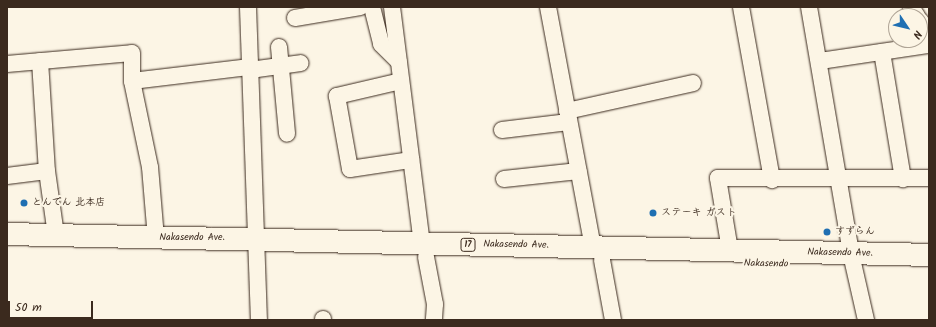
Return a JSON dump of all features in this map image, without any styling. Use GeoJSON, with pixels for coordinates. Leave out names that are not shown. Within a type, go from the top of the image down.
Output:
{"type":"FeatureCollection","features":[{"type":"Feature","properties":{"kind":"highway","name":"Nakasendo Ave."},"geometry":{"type":"LineString","coordinates":[[7,234],[156,238],[257,246]]}},
{"type":"Feature","properties":{"kind":"highway","name":"Nakasendo Ave."},"geometry":{"type":"LineString","coordinates":[[7,249],[257,246],[598,254],[730,250],[852,260],[929,255]]}},
{"type":"Feature","properties":{"kind":"highway","name":"Nakasendo"},"geometry":{"type":"LineString","coordinates":[[598,254],[852,260],[929,266]]}},
{"type":"Feature","properties":{"kind":"street"},"geometry":{"type":"LineString","coordinates":[[248,7],[259,320]]}},
{"type":"Feature","properties":{"kind":"street"},"geometry":{"type":"LineString","coordinates":[[295,18],[360,7]]}},
{"type":"Feature","properties":{"kind":"street"},"geometry":{"type":"LineString","coordinates":[[372,7],[381,44],[399,62]]}},
{"type":"Feature","properties":{"kind":"street"},"geometry":{"type":"LineString","coordinates":[[392,7],[411,160],[424,251],[434,304],[434,320]]}},
{"type":"Feature","properties":{"kind":"street"},"geometry":{"type":"LineString","coordinates":[[741,7],[772,180]]}},
{"type":"Feature","properties":{"kind":"street"},"geometry":{"type":"LineString","coordinates":[[809,7],[820,61],[852,260],[866,320]]}},
{"type":"Feature","properties":{"kind":"street"},"geometry":{"type":"LineString","coordinates":[[550,8],[579,171],[613,320]]}},
{"type":"Feature","properties":{"kind":"street"},"geometry":{"type":"LineString","coordinates":[[820,61],[929,45]]}},
{"type":"Feature","properties":{"kind":"street"},"geometry":{"type":"LineString","coordinates":[[279,47],[287,134]]}},
{"type":"Feature","properties":{"kind":"street"},"geometry":{"type":"LineString","coordinates":[[882,52],[903,178]]}},
{"type":"Feature","properties":{"kind":"street"},"geometry":{"type":"LineString","coordinates":[[7,64],[132,53],[132,81],[150,167],[156,238]]}},
{"type":"Feature","properties":{"kind":"street"},"geometry":{"type":"LineString","coordinates":[[40,61],[47,171],[56,235]]}},
{"type":"Feature","properties":{"kind":"street"},"geometry":{"type":"LineString","coordinates":[[132,81],[301,63]]}},
{"type":"Feature","properties":{"kind":"street"},"geometry":{"type":"LineString","coordinates":[[402,81],[337,96],[350,169],[411,160]]}},
{"type":"Feature","properties":{"kind":"street"},"geometry":{"type":"LineString","coordinates":[[502,130],[568,116],[693,83]]}},
{"type":"Feature","properties":{"kind":"street"},"geometry":{"type":"LineString","coordinates":[[7,176],[47,171]]}},
{"type":"Feature","properties":{"kind":"street"},"geometry":{"type":"LineString","coordinates":[[504,179],[579,171]]}},
{"type":"Feature","properties":{"kind":"street"},"geometry":{"type":"LineString","coordinates":[[730,250],[718,178],[772,180],[929,178]]}},
{"type":"Feature","properties":{"kind":"place","name":"とんでん 北本店"},"geometry":{"type":"Point","coordinates":[24,203]}},
{"type":"Feature","properties":{"kind":"place","name":"ステーキ ガスト"},"geometry":{"type":"Point","coordinates":[653,213]}},
{"type":"Feature","properties":{"kind":"place","name":"すずらん"},"geometry":{"type":"Point","coordinates":[827,232]}}]}
